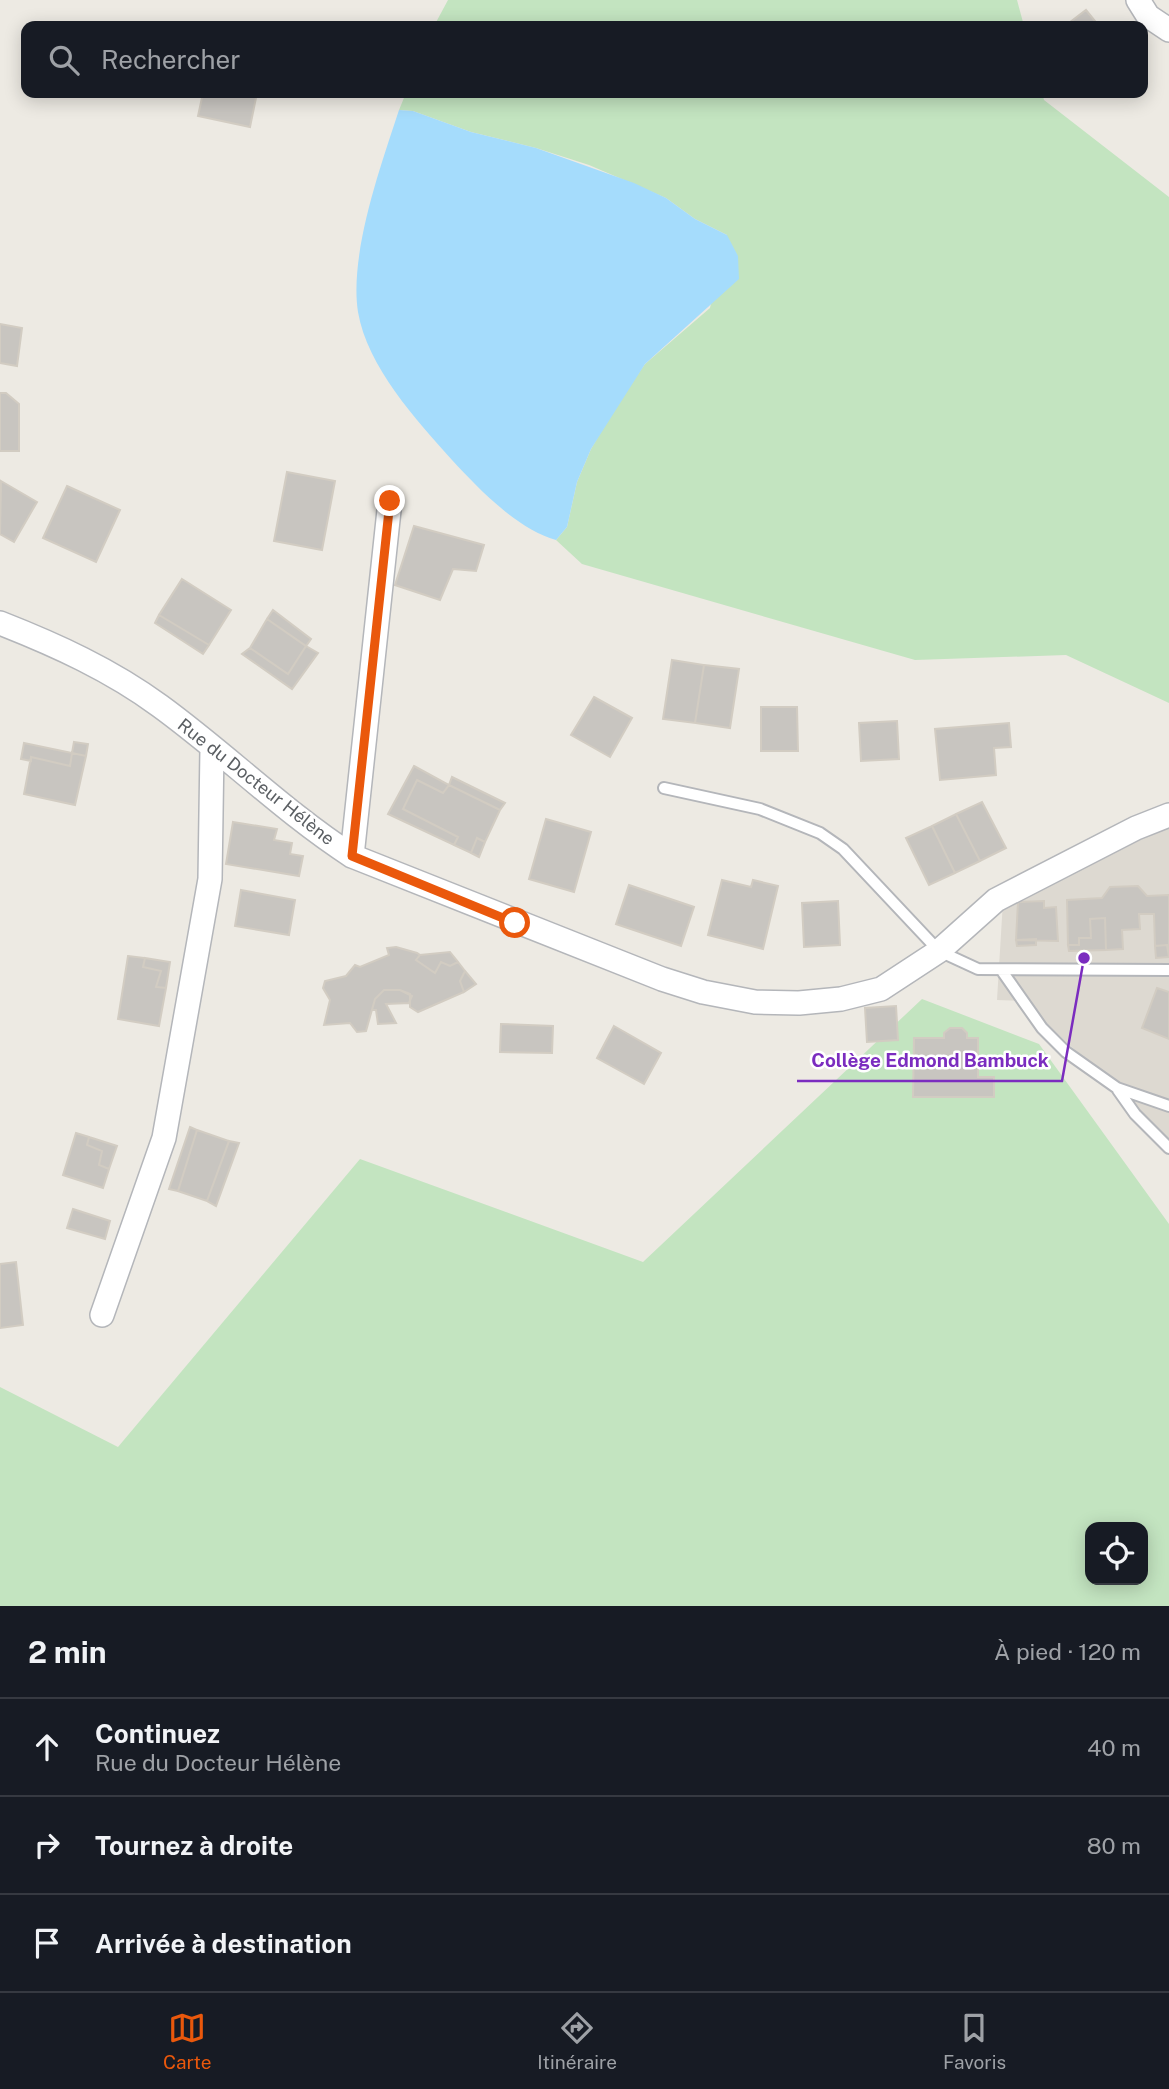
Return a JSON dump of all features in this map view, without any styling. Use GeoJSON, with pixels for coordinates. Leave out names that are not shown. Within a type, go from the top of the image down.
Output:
{"type":"FeatureCollection","features":[{"type":"Feature","properties":{"kind":"street"},"geometry":{"type":"LineString","coordinates":[[1138,0],[1148,16],[1169,30]]}},
{"type":"Feature","properties":{"kind":"street"},"geometry":{"type":"LineString","coordinates":[[352,856],[390,501]]}},
{"type":"Feature","properties":{"kind":"street","name":"Rue du Docteur Hélène"},"geometry":{"type":"LineString","coordinates":[[0,623],[92,663],[159,705],[315,832],[352,856],[662,979],[704,992],[755,1002],[809,1002],[881,989],[939,951],[996,900],[1136,828],[1169,815]]}},
{"type":"Feature","properties":{"kind":"street"},"geometry":{"type":"LineString","coordinates":[[102,1315],[164,1138],[210,879],[212,748]]}},
{"type":"Feature","properties":{"kind":"lane"},"geometry":{"type":"LineString","coordinates":[[664,789],[760,809],[820,833],[843,849],[939,951],[978,969],[1169,970]]}},
{"type":"Feature","properties":{"kind":"lane"},"geometry":{"type":"LineString","coordinates":[[1002,971],[1042,1028],[1066,1052],[1117,1088],[1169,1107]]}},
{"type":"Feature","properties":{"kind":"lane"},"geometry":{"type":"LineString","coordinates":[[1117,1088],[1135,1114],[1169,1148]]}},
{"type":"Feature","properties":{"kind":"shaded area"},"geometry":{"type":"Polygon","coordinates":[[[1169,823],[1169,1139],[1023,1001],[997,1000],[1003,901],[1169,823]]]}},
{"type":"Feature","properties":{"kind":"green space"},"geometry":{"type":"Polygon","coordinates":[[[448,0],[1017,0],[1023,21],[437,21],[448,0]]]}},
{"type":"Feature","properties":{"kind":"green space"},"geometry":{"type":"Polygon","coordinates":[[[404,98],[1043,98],[1169,197],[1169,703],[1066,655],[915,660],[582,564],[556,540],[567,527],[577,482],[591,449],[619,401],[645,364],[710,308],[727,235],[695,219],[666,198],[589,165],[471,132],[413,111],[399,110],[404,98]]]}},
{"type":"Feature","properties":{"kind":"green space"},"geometry":{"type":"Polygon","coordinates":[[[922,999],[1039,1044],[1169,1224],[1169,1606],[0,1606],[0,1387],[118,1447],[360,1159],[643,1262],[922,999]]]}},
{"type":"Feature","properties":{"kind":"water"},"geometry":{"type":"Polygon","coordinates":[[[399,110],[413,111],[471,132],[536,148],[634,183],[666,198],[695,219],[727,235],[738,256],[739,279],[645,364],[591,449],[577,482],[567,527],[556,540],[527,527],[513,517],[452,460],[395,391],[371,352],[363,332],[356,289],[362,237],[399,110]]]}},
{"type":"Feature","properties":{"kind":"building"},"geometry":{"type":"Polygon","coordinates":[[[1086,10],[1095,21],[1072,21],[1086,10]]]}},
{"type":"Feature","properties":{"kind":"building"},"geometry":{"type":"Polygon","coordinates":[[[202,98],[256,98],[250,127],[198,116],[202,98]]]}},
{"type":"Feature","properties":{"kind":"building"},"geometry":{"type":"Polygon","coordinates":[[[0,324],[22,328],[17,366],[0,363],[0,324]]]}},
{"type":"Feature","properties":{"kind":"building"},"geometry":{"type":"Polygon","coordinates":[[[0,393],[6,393],[19,404],[19,451],[0,451],[0,393]]]}},
{"type":"Feature","properties":{"kind":"building"},"geometry":{"type":"Polygon","coordinates":[[[287,472],[335,481],[322,550],[274,541],[287,472]]]}},
{"type":"Feature","properties":{"kind":"building"},"geometry":{"type":"Polygon","coordinates":[[[1,481],[37,502],[14,542],[0,534],[1,481]]]}},
{"type":"Feature","properties":{"kind":"building"},"geometry":{"type":"Polygon","coordinates":[[[67,486],[120,510],[96,562],[43,538],[67,486]]]}},
{"type":"Feature","properties":{"kind":"building"},"geometry":{"type":"Polygon","coordinates":[[[414,526],[484,545],[476,571],[453,569],[440,600],[395,585],[414,526]]]}},
{"type":"Feature","properties":{"kind":"building"},"geometry":{"type":"Polygon","coordinates":[[[182,579],[231,610],[209,645],[159,615],[182,579]]]}},
{"type":"Feature","properties":{"kind":"building"},"geometry":{"type":"Polygon","coordinates":[[[273,610],[311,639],[306,646],[267,619],[273,610]]]}},
{"type":"Feature","properties":{"kind":"building"},"geometry":{"type":"Polygon","coordinates":[[[159,615],[209,645],[203,654],[155,623],[159,615]]]}},
{"type":"Feature","properties":{"kind":"building"},"geometry":{"type":"Polygon","coordinates":[[[267,619],[306,646],[288,674],[250,648],[267,619]]]}},
{"type":"Feature","properties":{"kind":"building"},"geometry":{"type":"Polygon","coordinates":[[[306,646],[318,653],[292,689],[242,654],[250,648],[288,674],[306,646]]]}},
{"type":"Feature","properties":{"kind":"building"},"geometry":{"type":"Polygon","coordinates":[[[672,660],[704,665],[695,723],[663,719],[672,660]]]}},
{"type":"Feature","properties":{"kind":"building"},"geometry":{"type":"Polygon","coordinates":[[[704,665],[739,669],[730,728],[695,723],[704,665]]]}},
{"type":"Feature","properties":{"kind":"building"},"geometry":{"type":"Polygon","coordinates":[[[594,697],[632,718],[610,757],[571,735],[594,697]]]}},
{"type":"Feature","properties":{"kind":"building"},"geometry":{"type":"Polygon","coordinates":[[[761,707],[797,707],[798,751],[761,751],[761,707]]]}},
{"type":"Feature","properties":{"kind":"building"},"geometry":{"type":"Polygon","coordinates":[[[897,721],[899,759],[861,761],[859,723],[897,721]]]}},
{"type":"Feature","properties":{"kind":"building"},"geometry":{"type":"Polygon","coordinates":[[[1009,723],[1011,747],[994,748],[996,775],[940,780],[935,729],[1009,723]]]}},
{"type":"Feature","properties":{"kind":"building"},"geometry":{"type":"Polygon","coordinates":[[[74,742],[88,744],[86,756],[72,753],[74,742]]]}},
{"type":"Feature","properties":{"kind":"building"},"geometry":{"type":"Polygon","coordinates":[[[24,743],[72,753],[70,766],[31,757],[31,761],[21,759],[24,743]]]}},
{"type":"Feature","properties":{"kind":"building"},"geometry":{"type":"Polygon","coordinates":[[[72,753],[86,756],[75,805],[24,794],[31,757],[70,766],[72,753]]]}},
{"type":"Feature","properties":{"kind":"building"},"geometry":{"type":"Polygon","coordinates":[[[414,766],[449,785],[443,793],[417,780],[403,809],[458,837],[454,845],[388,814],[414,766]]]}},
{"type":"Feature","properties":{"kind":"building"},"geometry":{"type":"Polygon","coordinates":[[[452,777],[505,803],[500,810],[449,785],[452,777]]]}},
{"type":"Feature","properties":{"kind":"building"},"geometry":{"type":"Polygon","coordinates":[[[417,780],[443,793],[449,785],[500,810],[485,842],[477,838],[471,853],[454,845],[458,837],[403,809],[417,780]]]}},
{"type":"Feature","properties":{"kind":"building"},"geometry":{"type":"Polygon","coordinates":[[[982,802],[1006,848],[980,861],[956,814],[982,802]]]}},
{"type":"Feature","properties":{"kind":"building"},"geometry":{"type":"Polygon","coordinates":[[[956,814],[980,861],[955,873],[932,826],[956,814]]]}},
{"type":"Feature","properties":{"kind":"building"},"geometry":{"type":"Polygon","coordinates":[[[546,819],[591,832],[574,892],[529,879],[546,819]]]}},
{"type":"Feature","properties":{"kind":"building"},"geometry":{"type":"Polygon","coordinates":[[[233,822],[277,829],[274,840],[292,843],[290,854],[303,856],[299,876],[226,864],[233,822]]]}},
{"type":"Feature","properties":{"kind":"building"},"geometry":{"type":"Polygon","coordinates":[[[932,826],[955,873],[929,885],[906,838],[932,826]]]}},
{"type":"Feature","properties":{"kind":"building"},"geometry":{"type":"Polygon","coordinates":[[[477,838],[485,842],[479,857],[471,853],[477,838]]]}},
{"type":"Feature","properties":{"kind":"building"},"geometry":{"type":"Polygon","coordinates":[[[722,880],[751,887],[753,880],[778,886],[763,949],[708,935],[722,880]]]}},
{"type":"Feature","properties":{"kind":"building"},"geometry":{"type":"Polygon","coordinates":[[[629,885],[694,907],[681,946],[616,924],[629,885]]]}},
{"type":"Feature","properties":{"kind":"building"},"geometry":{"type":"Polygon","coordinates":[[[1138,886],[1147,896],[1169,895],[1169,951],[1167,945],[1155,946],[1154,914],[1139,914],[1140,929],[1122,930],[1123,949],[1106,950],[1105,918],[1090,919],[1091,938],[1079,938],[1079,945],[1068,945],[1067,900],[1102,898],[1110,887],[1138,886]]]}},
{"type":"Feature","properties":{"kind":"building"},"geometry":{"type":"Polygon","coordinates":[[[241,890],[295,900],[289,935],[235,926],[241,890]]]}},
{"type":"Feature","properties":{"kind":"building"},"geometry":{"type":"Polygon","coordinates":[[[838,901],[840,945],[804,947],[802,903],[838,901]]]}},
{"type":"Feature","properties":{"kind":"building"},"geometry":{"type":"Polygon","coordinates":[[[1044,901],[1044,908],[1056,907],[1058,941],[1016,940],[1018,902],[1044,901]]]}},
{"type":"Feature","properties":{"kind":"building"},"geometry":{"type":"Polygon","coordinates":[[[1105,918],[1106,950],[1069,951],[1068,945],[1079,945],[1079,938],[1091,938],[1090,919],[1105,918]]]}},
{"type":"Feature","properties":{"kind":"building"},"geometry":{"type":"Polygon","coordinates":[[[1036,939],[1036,945],[1017,946],[1016,940],[1036,939]]]}},
{"type":"Feature","properties":{"kind":"building"},"geometry":{"type":"Polygon","coordinates":[[[1167,945],[1169,957],[1156,958],[1155,946],[1167,945]]]}},
{"type":"Feature","properties":{"kind":"building"},"geometry":{"type":"Polygon","coordinates":[[[396,947],[420,955],[416,960],[435,973],[441,962],[450,966],[458,962],[465,971],[460,981],[464,992],[418,1012],[410,1007],[410,994],[400,990],[384,990],[375,999],[366,1031],[357,1032],[350,1023],[324,1025],[330,1000],[323,988],[325,981],[346,976],[355,965],[360,967],[389,955],[387,948],[396,947]]]}},
{"type":"Feature","properties":{"kind":"building"},"geometry":{"type":"Polygon","coordinates":[[[450,952],[458,962],[450,966],[441,962],[435,973],[416,960],[420,955],[450,952]]]}},
{"type":"Feature","properties":{"kind":"building"},"geometry":{"type":"Polygon","coordinates":[[[128,956],[145,958],[143,967],[161,971],[156,987],[166,988],[159,1026],[118,1019],[128,956]]]}},
{"type":"Feature","properties":{"kind":"building"},"geometry":{"type":"Polygon","coordinates":[[[145,958],[170,962],[166,988],[156,987],[161,971],[143,967],[145,958]]]}},
{"type":"Feature","properties":{"kind":"building"},"geometry":{"type":"Polygon","coordinates":[[[465,971],[476,984],[464,992],[460,981],[465,971]]]}},
{"type":"Feature","properties":{"kind":"building"},"geometry":{"type":"Polygon","coordinates":[[[1157,988],[1169,992],[1169,1039],[1142,1028],[1157,988]]]}},
{"type":"Feature","properties":{"kind":"building"},"geometry":{"type":"Polygon","coordinates":[[[384,990],[400,990],[412,996],[409,1003],[386,1004],[396,1023],[378,1024],[376,1010],[372,1010],[375,999],[384,990]]]}},
{"type":"Feature","properties":{"kind":"building"},"geometry":{"type":"Polygon","coordinates":[[[896,1006],[898,1040],[867,1042],[865,1008],[896,1006]]]}},
{"type":"Feature","properties":{"kind":"building"},"geometry":{"type":"Polygon","coordinates":[[[501,1024],[553,1026],[552,1053],[500,1052],[501,1024]]]}},
{"type":"Feature","properties":{"kind":"building"},"geometry":{"type":"Polygon","coordinates":[[[614,1026],[661,1053],[644,1084],[597,1058],[614,1026]]]}},
{"type":"Feature","properties":{"kind":"building"},"geometry":{"type":"Polygon","coordinates":[[[950,1028],[962,1028],[967,1033],[967,1038],[978,1038],[978,1077],[994,1077],[994,1097],[913,1097],[914,1038],[944,1038],[944,1033],[950,1028]]]}},
{"type":"Feature","properties":{"kind":"building"},"geometry":{"type":"Polygon","coordinates":[[[190,1127],[197,1130],[178,1191],[169,1189],[190,1127]]]}},
{"type":"Feature","properties":{"kind":"building"},"geometry":{"type":"Polygon","coordinates":[[[197,1130],[229,1141],[207,1201],[178,1191],[197,1130]]]}},
{"type":"Feature","properties":{"kind":"building"},"geometry":{"type":"Polygon","coordinates":[[[76,1133],[89,1137],[87,1145],[102,1151],[99,1165],[109,1169],[103,1188],[63,1175],[76,1133]]]}},
{"type":"Feature","properties":{"kind":"building"},"geometry":{"type":"Polygon","coordinates":[[[89,1137],[117,1146],[109,1169],[99,1165],[102,1151],[87,1145],[89,1137]]]}},
{"type":"Feature","properties":{"kind":"building"},"geometry":{"type":"Polygon","coordinates":[[[229,1141],[239,1143],[216,1206],[207,1201],[229,1141]]]}},
{"type":"Feature","properties":{"kind":"building"},"geometry":{"type":"Polygon","coordinates":[[[73,1209],[110,1221],[105,1239],[67,1228],[73,1209]]]}},
{"type":"Feature","properties":{"kind":"building"},"geometry":{"type":"Polygon","coordinates":[[[16,1262],[23,1325],[0,1328],[0,1264],[16,1262]]]}},
{"type":"Feature","properties":{"kind":"place","name":"Collège Edmond Bambuck"},"geometry":{"type":"Point","coordinates":[1084,958]}},
{"type":"Feature","properties":{"kind":"route"},"geometry":{"type":"LineString","coordinates":[[390,501],[352,856],[515,923]]}}]}
